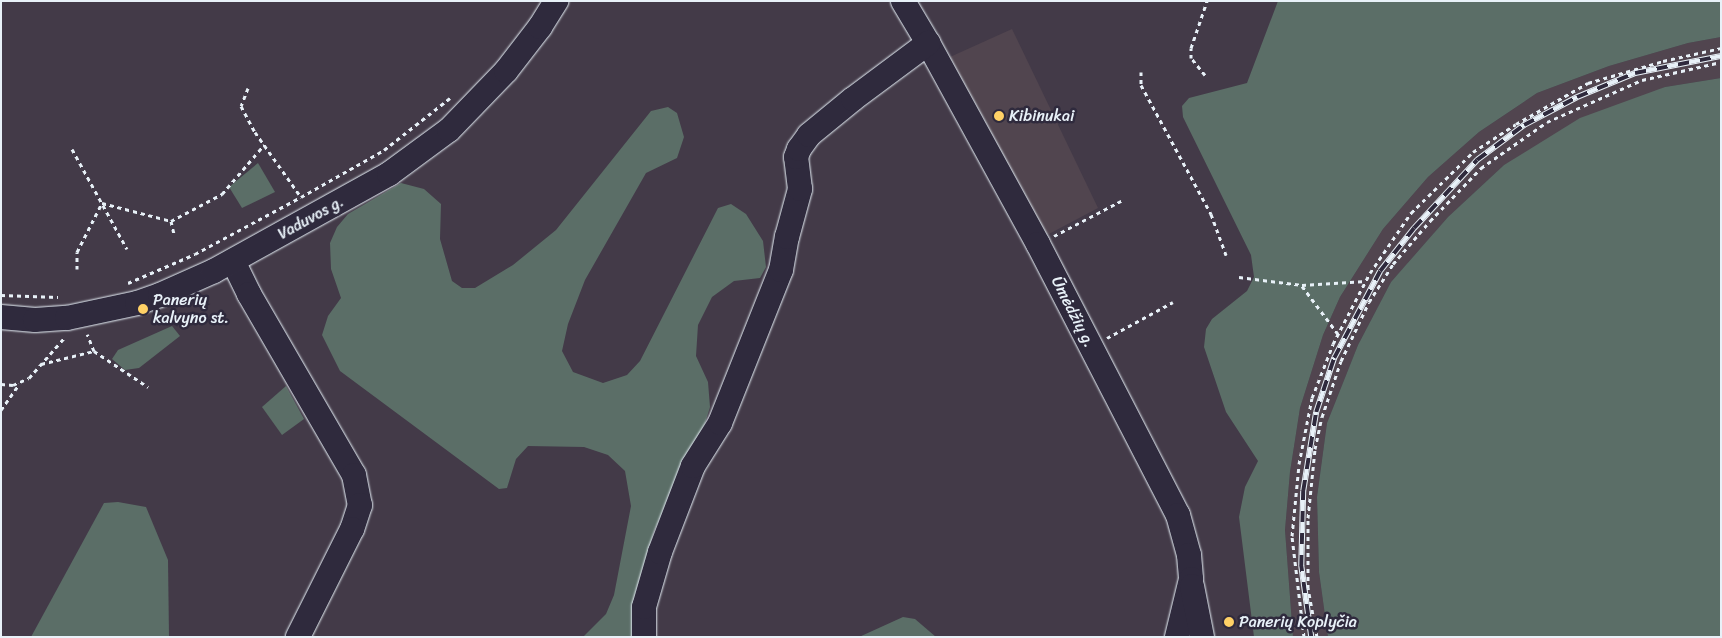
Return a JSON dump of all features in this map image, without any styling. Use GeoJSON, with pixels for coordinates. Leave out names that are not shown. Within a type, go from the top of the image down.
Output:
{"type":"FeatureCollection","features":[{"type":"Feature","properties":{"kind":"street","name":"Vaduvos g."},"geometry":{"type":"LineString","coordinates":[[1,317],[35,320],[67,318],[137,303],[160,295],[233,261],[389,174],[449,130],[506,71],[540,27],[556,1]]}},
{"type":"Feature","properties":{"kind":"street","name":"Ūmėdžių g."},"geometry":{"type":"LineString","coordinates":[[903,1],[1038,244],[1178,515],[1189,555],[1191,579],[1177,637]]}},
{"type":"Feature","properties":{"kind":"street"},"geometry":{"type":"LineString","coordinates":[[644,637],[644,607],[660,552],[694,466],[720,423],[781,270],[800,189],[796,157],[799,149],[809,135],[853,99],[928,43]]}},
{"type":"Feature","properties":{"kind":"street"},"geometry":{"type":"LineString","coordinates":[[233,261],[248,294],[354,474],[360,505],[352,529],[298,637]]}},
{"type":"Feature","properties":{"kind":"street"},"geometry":{"type":"LineString","coordinates":[[1191,579],[1202,637]]}},
{"type":"Feature","properties":{"kind":"path"},"geometry":{"type":"LineString","coordinates":[[1205,75],[1191,58],[1191,48],[1207,1]]}},
{"type":"Feature","properties":{"kind":"path"},"geometry":{"type":"LineString","coordinates":[[1304,637],[1292,536],[1299,464],[1312,398],[1338,334],[1366,280],[1411,213],[1473,152],[1516,124],[1588,83],[1663,60],[1721,48]]}},
{"type":"Feature","properties":{"kind":"path"},"geometry":{"type":"LineString","coordinates":[[1317,637],[1308,578],[1308,518],[1315,449],[1322,417],[1340,361],[1369,302],[1392,264],[1481,168],[1547,122],[1642,80],[1721,62]]}},
{"type":"Feature","properties":{"kind":"path"},"geometry":{"type":"LineString","coordinates":[[1141,72],[1141,86],[1211,214],[1226,255]]}},
{"type":"Feature","properties":{"kind":"path"},"geometry":{"type":"LineString","coordinates":[[248,88],[241,106],[264,145],[301,197]]}},
{"type":"Feature","properties":{"kind":"path"},"geometry":{"type":"LineString","coordinates":[[125,284],[195,254],[384,150],[456,93]]}},
{"type":"Feature","properties":{"kind":"path"},"geometry":{"type":"LineString","coordinates":[[102,203],[171,221],[222,194],[264,145]]}},
{"type":"Feature","properties":{"kind":"path"},"geometry":{"type":"LineString","coordinates":[[72,149],[127,249]]}},
{"type":"Feature","properties":{"kind":"path"},"geometry":{"type":"LineString","coordinates":[[1038,244],[1121,201]]}},
{"type":"Feature","properties":{"kind":"path"},"geometry":{"type":"LineString","coordinates":[[77,269],[77,252],[102,203]]}},
{"type":"Feature","properties":{"kind":"path"},"geometry":{"type":"LineString","coordinates":[[171,221],[174,234]]}},
{"type":"Feature","properties":{"kind":"path"},"geometry":{"type":"LineString","coordinates":[[1239,277],[1302,285],[1366,280]]}},
{"type":"Feature","properties":{"kind":"path"},"geometry":{"type":"LineString","coordinates":[[1302,285],[1338,334]]}},
{"type":"Feature","properties":{"kind":"path"},"geometry":{"type":"LineString","coordinates":[[1,295],[66,297]]}},
{"type":"Feature","properties":{"kind":"path"},"geometry":{"type":"LineString","coordinates":[[1091,346],[1172,302]]}},
{"type":"Feature","properties":{"kind":"path"},"geometry":{"type":"LineString","coordinates":[[86,332],[94,351],[148,387]]}},
{"type":"Feature","properties":{"kind":"path"},"geometry":{"type":"LineString","coordinates":[[1,410],[18,384],[29,378],[68,334]]}},
{"type":"Feature","properties":{"kind":"path"},"geometry":{"type":"LineString","coordinates":[[41,364],[94,351]]}},
{"type":"Feature","properties":{"kind":"path"},"geometry":{"type":"LineString","coordinates":[[1,384],[18,384]]}},
{"type":"Feature","properties":{"kind":"shaded area"},"geometry":{"type":"Polygon","coordinates":[[[1012,29],[1098,208],[1047,235],[950,57],[1012,29]]]}},
{"type":"Feature","properties":{"kind":"shaded area"},"geometry":{"type":"Polygon","coordinates":[[[1721,37],[1721,78],[1665,87],[1504,165],[1448,217],[1391,282],[1358,345],[1327,423],[1317,497],[1319,572],[1328,637],[1293,637],[1285,530],[1290,472],[1300,408],[1323,335],[1340,297],[1383,229],[1428,177],[1479,132],[1537,93],[1609,66],[1688,43],[1721,37]]]}},
{"type":"Feature","properties":{"kind":"green space"},"geometry":{"type":"Polygon","coordinates":[[[1278,1],[1721,1],[1721,37],[1688,43],[1609,66],[1537,93],[1479,132],[1428,177],[1383,229],[1340,297],[1323,335],[1300,408],[1290,472],[1285,530],[1293,637],[1254,637],[1239,517],[1245,487],[1258,461],[1226,412],[1204,347],[1206,329],[1212,319],[1247,291],[1254,277],[1251,255],[1183,117],[1182,106],[1189,98],[1247,83],[1278,1]]]}},
{"type":"Feature","properties":{"kind":"green space"},"geometry":{"type":"Polygon","coordinates":[[[1721,78],[1721,637],[1328,637],[1319,572],[1317,497],[1327,423],[1358,345],[1391,282],[1448,217],[1504,165],[1580,118],[1665,87],[1721,78]]]}},
{"type":"Feature","properties":{"kind":"green space"},"geometry":{"type":"Polygon","coordinates":[[[668,107],[677,113],[684,137],[677,158],[646,173],[585,280],[568,324],[562,351],[573,372],[603,383],[627,375],[640,361],[718,208],[731,204],[746,214],[763,241],[766,267],[760,278],[734,281],[712,297],[698,325],[696,356],[708,382],[710,407],[705,423],[654,531],[635,598],[633,637],[583,637],[606,614],[614,595],[631,506],[625,471],[608,455],[584,447],[528,446],[516,459],[507,488],[499,489],[340,371],[322,335],[328,316],[341,298],[331,269],[330,243],[337,227],[348,214],[401,183],[424,189],[441,204],[440,239],[452,281],[462,288],[475,288],[513,265],[556,230],[651,111],[668,107]]]}},
{"type":"Feature","properties":{"kind":"green space"},"geometry":{"type":"Polygon","coordinates":[[[258,163],[275,192],[242,208],[229,187],[258,163]]]}},
{"type":"Feature","properties":{"kind":"green space"},"geometry":{"type":"Polygon","coordinates":[[[172,326],[180,336],[139,368],[125,370],[112,359],[118,350],[172,326]]]}},
{"type":"Feature","properties":{"kind":"green space"},"geometry":{"type":"Polygon","coordinates":[[[286,386],[304,419],[282,435],[262,407],[286,386]]]}},
{"type":"Feature","properties":{"kind":"green space"},"geometry":{"type":"Polygon","coordinates":[[[118,502],[146,507],[168,560],[169,637],[31,637],[104,503],[118,502]]]}},
{"type":"Feature","properties":{"kind":"green space"},"geometry":{"type":"Polygon","coordinates":[[[903,617],[915,619],[936,637],[859,637],[903,617]]]}},
{"type":"Feature","properties":{"kind":"railway"},"geometry":{"type":"LineString","coordinates":[[1311,637],[1301,566],[1303,491],[1316,412],[1334,358],[1380,271],[1414,228],[1477,160],[1524,125],[1577,97],[1635,73],[1721,56]]}},
{"type":"Feature","properties":{"kind":"place","name":"Kibinukai"},"geometry":{"type":"Point","coordinates":[999,116]}},
{"type":"Feature","properties":{"kind":"place","name":"Panerių kalvyno st."},"geometry":{"type":"Point","coordinates":[143,309]}},
{"type":"Feature","properties":{"kind":"place","name":"Panerių Koplyčia"},"geometry":{"type":"Point","coordinates":[1229,622]}}]}
